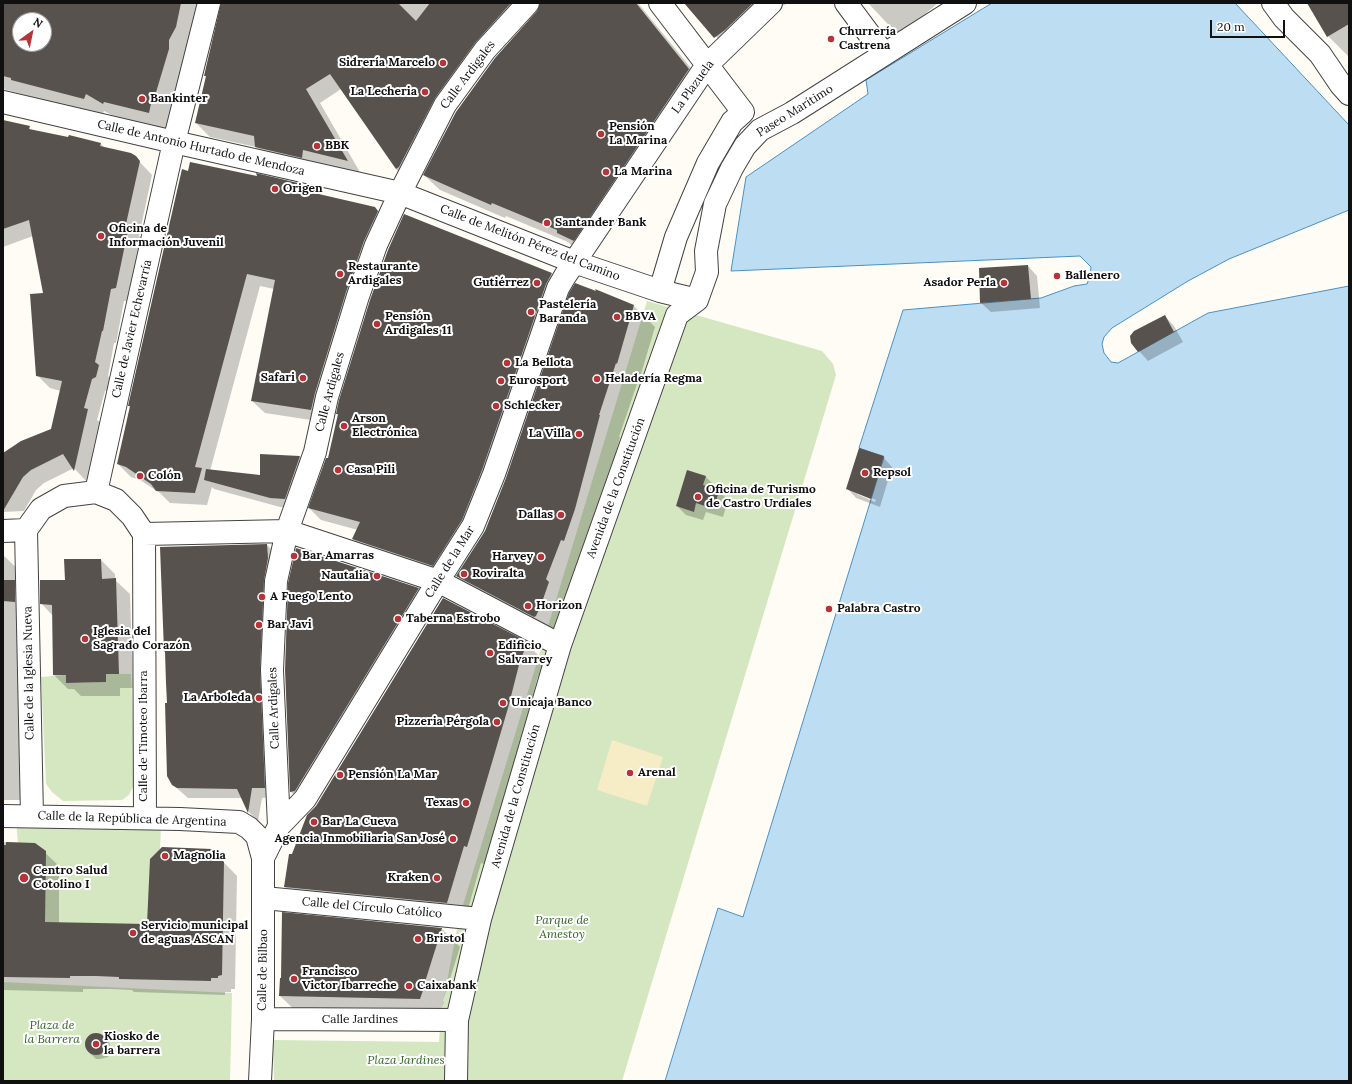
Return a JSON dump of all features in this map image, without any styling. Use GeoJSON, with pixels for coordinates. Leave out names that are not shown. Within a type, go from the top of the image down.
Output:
{"type":"FeatureCollection","features":[{"type":"Feature","properties":{"kind":"street","name":"Calle de Javier Echevarría"},"geometry":{"type":"LineString","coordinates":[[96,492],[174,142],[209,3]]}},
{"type":"Feature","properties":{"kind":"street","name":"Calle Ardigales"},"geometry":{"type":"LineString","coordinates":[[280,826],[272,670],[276,580],[287,531],[315,452],[327,397],[358,296],[376,245],[400,193],[445,105],[485,50],[528,3]]}},
{"type":"Feature","properties":{"kind":"street"},"geometry":{"type":"LineString","coordinates":[[660,3],[744,112],[732,122],[708,163],[676,237],[660,290]]}},
{"type":"Feature","properties":{"kind":"street","name":"La Plazuela"},"geometry":{"type":"LineString","coordinates":[[574,262],[708,65],[771,3]]}},
{"type":"Feature","properties":{"kind":"street"},"geometry":{"type":"LineString","coordinates":[[846,3],[884,54]]}},
{"type":"Feature","properties":{"kind":"street","name":"Paseo Marítimo"},"geometry":{"type":"LineString","coordinates":[[697,300],[707,272],[706,251],[715,204],[732,168],[745,146],[760,130],[792,113],[884,54],[944,9],[965,3]]}},
{"type":"Feature","properties":{"kind":"street"},"geometry":{"type":"LineString","coordinates":[[1273,3],[1284,18],[1320,54],[1349,94]]}},
{"type":"Feature","properties":{"kind":"street","name":"Calle de Antonio Hurtado de Mendoza"},"geometry":{"type":"LineString","coordinates":[[3,102],[400,193]]}},
{"type":"Feature","properties":{"kind":"street","name":"Calle de Melitón Pérez del Camino"},"geometry":{"type":"LineString","coordinates":[[400,193],[574,262],[660,290],[697,300]]}},
{"type":"Feature","properties":{"kind":"street","name":"Calle de la Mar"},"geometry":{"type":"LineString","coordinates":[[263,858],[280,826],[305,799],[438,581],[474,526],[494,474],[558,288],[574,262]]}},
{"type":"Feature","properties":{"kind":"street","name":"Avenida de la Constitución"},"geometry":{"type":"LineString","coordinates":[[456,1081],[457,1020],[480,919],[560,645],[678,315],[697,300]]}},
{"type":"Feature","properties":{"kind":"street"},"geometry":{"type":"LineString","coordinates":[[3,531],[26,530],[41,510],[64,496],[96,492],[116,500],[132,516],[144,534],[287,531],[438,581],[560,645]]}},
{"type":"Feature","properties":{"kind":"street","name":"Calle de la Iglesia Nueva"},"geometry":{"type":"LineString","coordinates":[[26,530],[32,816]]}},
{"type":"Feature","properties":{"kind":"street","name":"Calle de Timoteo Ibarra"},"geometry":{"type":"LineString","coordinates":[[144,534],[145,817]]}},
{"type":"Feature","properties":{"kind":"street","name":"Calle de la República de Argentina"},"geometry":{"type":"LineString","coordinates":[[3,816],[145,817],[239,822],[257,836],[263,858]]}},
{"type":"Feature","properties":{"kind":"street","name":"Calle de Bilbao"},"geometry":{"type":"LineString","coordinates":[[260,1081],[263,1019],[263,858]]}},
{"type":"Feature","properties":{"kind":"street","name":"Calle del Círculo Católico"},"geometry":{"type":"LineString","coordinates":[[264,898],[480,919]]}},
{"type":"Feature","properties":{"kind":"street","name":"Calle Jardines"},"geometry":{"type":"LineString","coordinates":[[263,1019],[457,1020]]}},
{"type":"Feature","properties":{"kind":"green space","name":"Parque de Amestoy"},"geometry":{"type":"Polygon","coordinates":[[[647,301],[822,351],[833,364],[836,375],[622,1081],[274,1081],[273,1040],[439,1042],[441,1013],[459,918],[647,301]]]}},
{"type":"Feature","properties":{"kind":"green space"},"geometry":{"type":"Polygon","coordinates":[[[106,674],[131,674],[135,783],[129,795],[122,800],[63,801],[52,792],[46,784],[41,677],[66,675],[67,683],[106,682],[106,674]]]}},
{"type":"Feature","properties":{"kind":"green space"},"geometry":{"type":"Polygon","coordinates":[[[16,816],[161,824],[157,938],[24,937],[16,816]]]}},
{"type":"Feature","properties":{"kind":"green space","name":"Plaza de la Barrera"},"geometry":{"type":"Polygon","coordinates":[[[3,982],[232,993],[230,1081],[3,1081],[3,982]]]}},
{"type":"Feature","properties":{"kind":"sand","name":"Arenal"},"geometry":{"type":"Polygon","coordinates":[[[612,740],[663,757],[647,806],[597,790],[612,740]]]}},
{"type":"Feature","properties":{"kind":"water"},"geometry":{"type":"Polygon","coordinates":[[[992,3],[1235,3],[1349,125],[1349,210],[1229,259],[1188,281],[1112,328],[1104,337],[1102,344],[1104,353],[1111,362],[1118,363],[1208,313],[1349,286],[1349,1081],[665,1081],[718,908],[743,917],[884,457],[859,448],[903,310],[1041,298],[1074,286],[1087,284],[1091,267],[1080,256],[731,271],[746,177],[868,94],[866,80],[992,3]]]}},
{"type":"Feature","properties":{"kind":"building"},"geometry":{"type":"Polygon","coordinates":[[[3,3],[181,3],[176,27],[169,40],[169,49],[154,99],[152,99],[149,113],[104,102],[103,104],[86,94],[84,99],[11,80],[11,78],[3,76],[3,3]]]}},
{"type":"Feature","properties":{"kind":"building"},"geometry":{"type":"Polygon","coordinates":[[[221,3],[398,3],[416,21],[430,3],[511,3],[475,43],[435,98],[399,167],[396,169],[330,74],[306,89],[348,161],[303,150],[302,158],[255,147],[254,136],[195,123],[221,3]]]}},
{"type":"Feature","properties":{"kind":"building"},"geometry":{"type":"Polygon","coordinates":[[[540,3],[636,3],[689,69],[574,241],[557,233],[557,230],[492,203],[491,205],[423,175],[456,112],[495,58],[537,11],[540,3]]]}},
{"type":"Feature","properties":{"kind":"building"},"geometry":{"type":"Polygon","coordinates":[[[684,3],[753,3],[725,30],[714,38],[684,3]]]}},
{"type":"Feature","properties":{"kind":"building"},"geometry":{"type":"Polygon","coordinates":[[[1307,3],[1349,3],[1349,24],[1327,37],[1307,3]]]}},
{"type":"Feature","properties":{"kind":"building"},"geometry":{"type":"Polygon","coordinates":[[[3,120],[30,126],[29,129],[68,137],[69,135],[101,143],[100,146],[131,153],[140,161],[126,224],[129,225],[116,288],[111,289],[95,362],[99,365],[96,377],[92,379],[84,408],[88,409],[74,471],[63,454],[31,470],[23,477],[3,511],[3,453],[21,441],[51,429],[62,381],[36,376],[30,294],[43,293],[29,220],[3,229],[3,120]]]}},
{"type":"Feature","properties":{"kind":"building"},"geometry":{"type":"Polygon","coordinates":[[[190,162],[257,176],[256,173],[298,183],[297,189],[375,207],[378,211],[364,241],[346,292],[311,410],[251,401],[275,280],[247,274],[195,467],[202,468],[195,493],[156,491],[151,484],[126,467],[117,464],[130,406],[128,406],[182,169],[188,171],[190,162]]]}},
{"type":"Feature","properties":{"kind":"building"},"geometry":{"type":"Polygon","coordinates":[[[404,214],[552,273],[546,284],[482,470],[462,520],[433,566],[352,539],[360,522],[308,508],[326,458],[328,458],[338,414],[336,414],[339,400],[370,300],[388,250],[404,214]]]}},
{"type":"Feature","properties":{"kind":"building","name":"Asador Perla"},"geometry":{"type":"Polygon","coordinates":[[[1028,265],[1031,299],[980,303],[979,268],[1028,265]]]}},
{"type":"Feature","properties":{"kind":"building"},"geometry":{"type":"Polygon","coordinates":[[[575,283],[596,291],[595,289],[634,305],[617,364],[616,363],[599,415],[575,509],[564,541],[561,540],[546,579],[549,582],[541,605],[536,616],[534,617],[456,576],[485,531],[506,478],[569,293],[575,283]]]}},
{"type":"Feature","properties":{"kind":"building"},"geometry":{"type":"Polygon","coordinates":[[[1165,315],[1174,332],[1138,352],[1131,343],[1130,336],[1134,331],[1165,315]]]}},
{"type":"Feature","properties":{"kind":"building","name":"Repsol"},"geometry":{"type":"Polygon","coordinates":[[[859,448],[884,456],[871,499],[846,489],[859,448]]]}},
{"type":"Feature","properties":{"kind":"building"},"geometry":{"type":"Polygon","coordinates":[[[260,454],[300,456],[285,499],[270,498],[204,480],[206,469],[260,475],[260,454]]]}},
{"type":"Feature","properties":{"kind":"building","name":"Oficina de Turismo de Castro Urdiales"},"geometry":{"type":"Polygon","coordinates":[[[687,470],[706,476],[703,485],[719,490],[714,509],[696,503],[694,512],[676,506],[687,470]]]}},
{"type":"Feature","properties":{"kind":"building"},"geometry":{"type":"Polygon","coordinates":[[[267,544],[268,558],[264,580],[260,669],[265,788],[252,788],[248,813],[237,789],[177,788],[172,785],[167,776],[165,703],[167,703],[160,547],[267,544]]]}},
{"type":"Feature","properties":{"kind":"building"},"geometry":{"type":"Polygon","coordinates":[[[296,548],[419,588],[295,791],[290,792],[285,670],[288,583],[296,548]]]}},
{"type":"Feature","properties":{"kind":"building","name":"Iglesia del Sagrado Corazón"},"geometry":{"type":"Polygon","coordinates":[[[64,559],[101,559],[102,579],[116,578],[119,674],[106,674],[106,682],[66,683],[66,675],[53,675],[52,605],[40,604],[40,580],[65,580],[64,559]]]}},
{"type":"Feature","properties":{"kind":"building"},"geometry":{"type":"Polygon","coordinates":[[[3,580],[15,580],[15,602],[3,601],[3,580]]]}},
{"type":"Feature","properties":{"kind":"building"},"geometry":{"type":"Polygon","coordinates":[[[443,598],[526,641],[527,644],[520,661],[508,708],[467,847],[464,846],[447,903],[284,887],[289,854],[292,854],[307,815],[316,806],[443,598]]]}},
{"type":"Feature","properties":{"kind":"building"},"geometry":{"type":"Polygon","coordinates":[[[6,842],[35,843],[46,851],[45,922],[147,924],[150,859],[162,847],[212,849],[224,862],[222,975],[218,976],[218,978],[211,978],[211,981],[119,979],[119,977],[96,976],[70,976],[70,978],[3,977],[3,845],[6,845],[6,842]]]}},
{"type":"Feature","properties":{"kind":"building"},"geometry":{"type":"Polygon","coordinates":[[[282,912],[442,928],[420,999],[279,996],[281,978],[282,912]]]}},
{"type":"Feature","properties":{"kind":"building","name":"Kiosko de la barrera"},"geometry":{"type":"Polygon","coordinates":[[[96,1033],[104,1036],[107,1044],[104,1052],[96,1055],[88,1052],[85,1044],[88,1036],[96,1033]]]}},
{"type":"Feature","properties":{"kind":"place","name":"Churrería Castrena"},"geometry":{"type":"Point","coordinates":[831,39]}},
{"type":"Feature","properties":{"kind":"place","name":"Sidrería Marcelo"},"geometry":{"type":"Point","coordinates":[443,63]}},
{"type":"Feature","properties":{"kind":"place","name":"La Lecheria"},"geometry":{"type":"Point","coordinates":[425,92]}},
{"type":"Feature","properties":{"kind":"place","name":"Bankinter"},"geometry":{"type":"Point","coordinates":[142,99]}},
{"type":"Feature","properties":{"kind":"place","name":"Pensión La Marina"},"geometry":{"type":"Point","coordinates":[601,134]}},
{"type":"Feature","properties":{"kind":"place","name":"BBK"},"geometry":{"type":"Point","coordinates":[317,146]}},
{"type":"Feature","properties":{"kind":"place","name":"La Marina"},"geometry":{"type":"Point","coordinates":[606,172]}},
{"type":"Feature","properties":{"kind":"place","name":"Origen"},"geometry":{"type":"Point","coordinates":[275,189]}},
{"type":"Feature","properties":{"kind":"place","name":"Santander Bank"},"geometry":{"type":"Point","coordinates":[547,223]}},
{"type":"Feature","properties":{"kind":"place","name":"Oficina de Información Juvenil"},"geometry":{"type":"Point","coordinates":[101,236]}},
{"type":"Feature","properties":{"kind":"place","name":"Restaurante Ardigales"},"geometry":{"type":"Point","coordinates":[340,274]}},
{"type":"Feature","properties":{"kind":"place","name":"Ballenero"},"geometry":{"type":"Point","coordinates":[1057,276]}},
{"type":"Feature","properties":{"kind":"place","name":"Gutiérrez"},"geometry":{"type":"Point","coordinates":[537,283]}},
{"type":"Feature","properties":{"kind":"place","name":"Asador Perla"},"geometry":{"type":"Point","coordinates":[1004,283]}},
{"type":"Feature","properties":{"kind":"place","name":"Pastelería Baranda"},"geometry":{"type":"Point","coordinates":[531,312]}},
{"type":"Feature","properties":{"kind":"place","name":"BBVA"},"geometry":{"type":"Point","coordinates":[617,317]}},
{"type":"Feature","properties":{"kind":"place","name":"Pensión Ardigales 11"},"geometry":{"type":"Point","coordinates":[377,324]}},
{"type":"Feature","properties":{"kind":"place","name":"La Bellota"},"geometry":{"type":"Point","coordinates":[507,363]}},
{"type":"Feature","properties":{"kind":"place","name":"Safari"},"geometry":{"type":"Point","coordinates":[303,378]}},
{"type":"Feature","properties":{"kind":"place","name":"Heladería Regma"},"geometry":{"type":"Point","coordinates":[597,379]}},
{"type":"Feature","properties":{"kind":"place","name":"Eurosport"},"geometry":{"type":"Point","coordinates":[501,381]}},
{"type":"Feature","properties":{"kind":"place","name":"Schlecker"},"geometry":{"type":"Point","coordinates":[496,406]}},
{"type":"Feature","properties":{"kind":"place","name":"Arson Electrónica"},"geometry":{"type":"Point","coordinates":[344,426]}},
{"type":"Feature","properties":{"kind":"place","name":"La Villa"},"geometry":{"type":"Point","coordinates":[579,434]}},
{"type":"Feature","properties":{"kind":"place","name":"Casa Pili"},"geometry":{"type":"Point","coordinates":[338,470]}},
{"type":"Feature","properties":{"kind":"place","name":"Repsol"},"geometry":{"type":"Point","coordinates":[865,473]}},
{"type":"Feature","properties":{"kind":"place","name":"Colón"},"geometry":{"type":"Point","coordinates":[140,476]}},
{"type":"Feature","properties":{"kind":"place","name":"Oficina de Turismo de Castro Urdiales"},"geometry":{"type":"Point","coordinates":[698,497]}},
{"type":"Feature","properties":{"kind":"place","name":"Dallas"},"geometry":{"type":"Point","coordinates":[561,515]}},
{"type":"Feature","properties":{"kind":"place","name":"Bar Amarras"},"geometry":{"type":"Point","coordinates":[294,556]}},
{"type":"Feature","properties":{"kind":"place","name":"Harvey"},"geometry":{"type":"Point","coordinates":[541,557]}},
{"type":"Feature","properties":{"kind":"place","name":"Roviralta"},"geometry":{"type":"Point","coordinates":[464,574]}},
{"type":"Feature","properties":{"kind":"place","name":"Nautalia"},"geometry":{"type":"Point","coordinates":[377,576]}},
{"type":"Feature","properties":{"kind":"place","name":"A Fuego Lento"},"geometry":{"type":"Point","coordinates":[262,597]}},
{"type":"Feature","properties":{"kind":"place","name":"Horizon"},"geometry":{"type":"Point","coordinates":[528,606]}},
{"type":"Feature","properties":{"kind":"place","name":"Palabra Castro"},"geometry":{"type":"Point","coordinates":[829,609]}},
{"type":"Feature","properties":{"kind":"place","name":"Taberna Estrobo"},"geometry":{"type":"Point","coordinates":[398,619]}},
{"type":"Feature","properties":{"kind":"place","name":"Bar Javi"},"geometry":{"type":"Point","coordinates":[259,625]}},
{"type":"Feature","properties":{"kind":"place","name":"Iglesia del Sagrado Corazón"},"geometry":{"type":"Point","coordinates":[85,639]}},
{"type":"Feature","properties":{"kind":"place","name":"Edificio Salvarrey"},"geometry":{"type":"Point","coordinates":[490,653]}},
{"type":"Feature","properties":{"kind":"place","name":"La Arboleda"},"geometry":{"type":"Point","coordinates":[259,698]}},
{"type":"Feature","properties":{"kind":"place","name":"Unicaja Banco"},"geometry":{"type":"Point","coordinates":[503,703]}},
{"type":"Feature","properties":{"kind":"place","name":"Pizzeria Pérgola"},"geometry":{"type":"Point","coordinates":[497,722]}},
{"type":"Feature","properties":{"kind":"place","name":"Arenal"},"geometry":{"type":"Point","coordinates":[630,773]}},
{"type":"Feature","properties":{"kind":"place","name":"Pensión La Mar"},"geometry":{"type":"Point","coordinates":[340,775]}},
{"type":"Feature","properties":{"kind":"place","name":"Texas"},"geometry":{"type":"Point","coordinates":[466,803]}},
{"type":"Feature","properties":{"kind":"place","name":"Bar La Cueva"},"geometry":{"type":"Point","coordinates":[314,822]}},
{"type":"Feature","properties":{"kind":"place","name":"Agencia Inmobiliaria San José"},"geometry":{"type":"Point","coordinates":[453,839]}},
{"type":"Feature","properties":{"kind":"place","name":"Magnolia"},"geometry":{"type":"Point","coordinates":[165,856]}},
{"type":"Feature","properties":{"kind":"place","name":"Centro Salud Cotolino I"},"geometry":{"type":"Point","coordinates":[24,878]}},
{"type":"Feature","properties":{"kind":"place","name":"Kraken"},"geometry":{"type":"Point","coordinates":[437,878]}},
{"type":"Feature","properties":{"kind":"place","name":"Servicio municipal de aguas ASCAN"},"geometry":{"type":"Point","coordinates":[133,933]}},
{"type":"Feature","properties":{"kind":"place","name":"Bristol"},"geometry":{"type":"Point","coordinates":[418,939]}},
{"type":"Feature","properties":{"kind":"place","name":"Francisco Victor Ibarreche"},"geometry":{"type":"Point","coordinates":[294,979]}},
{"type":"Feature","properties":{"kind":"place","name":"Caixabank"},"geometry":{"type":"Point","coordinates":[409,986]}},
{"type":"Feature","properties":{"kind":"place","name":"Kiosko de la barrera"},"geometry":{"type":"Point","coordinates":[96,1044]}},
{"type":"Feature","properties":{"kind":"park label","name":"Plaza Jardines"},"geometry":{"type":"Point","coordinates":[406,1061]}}]}
